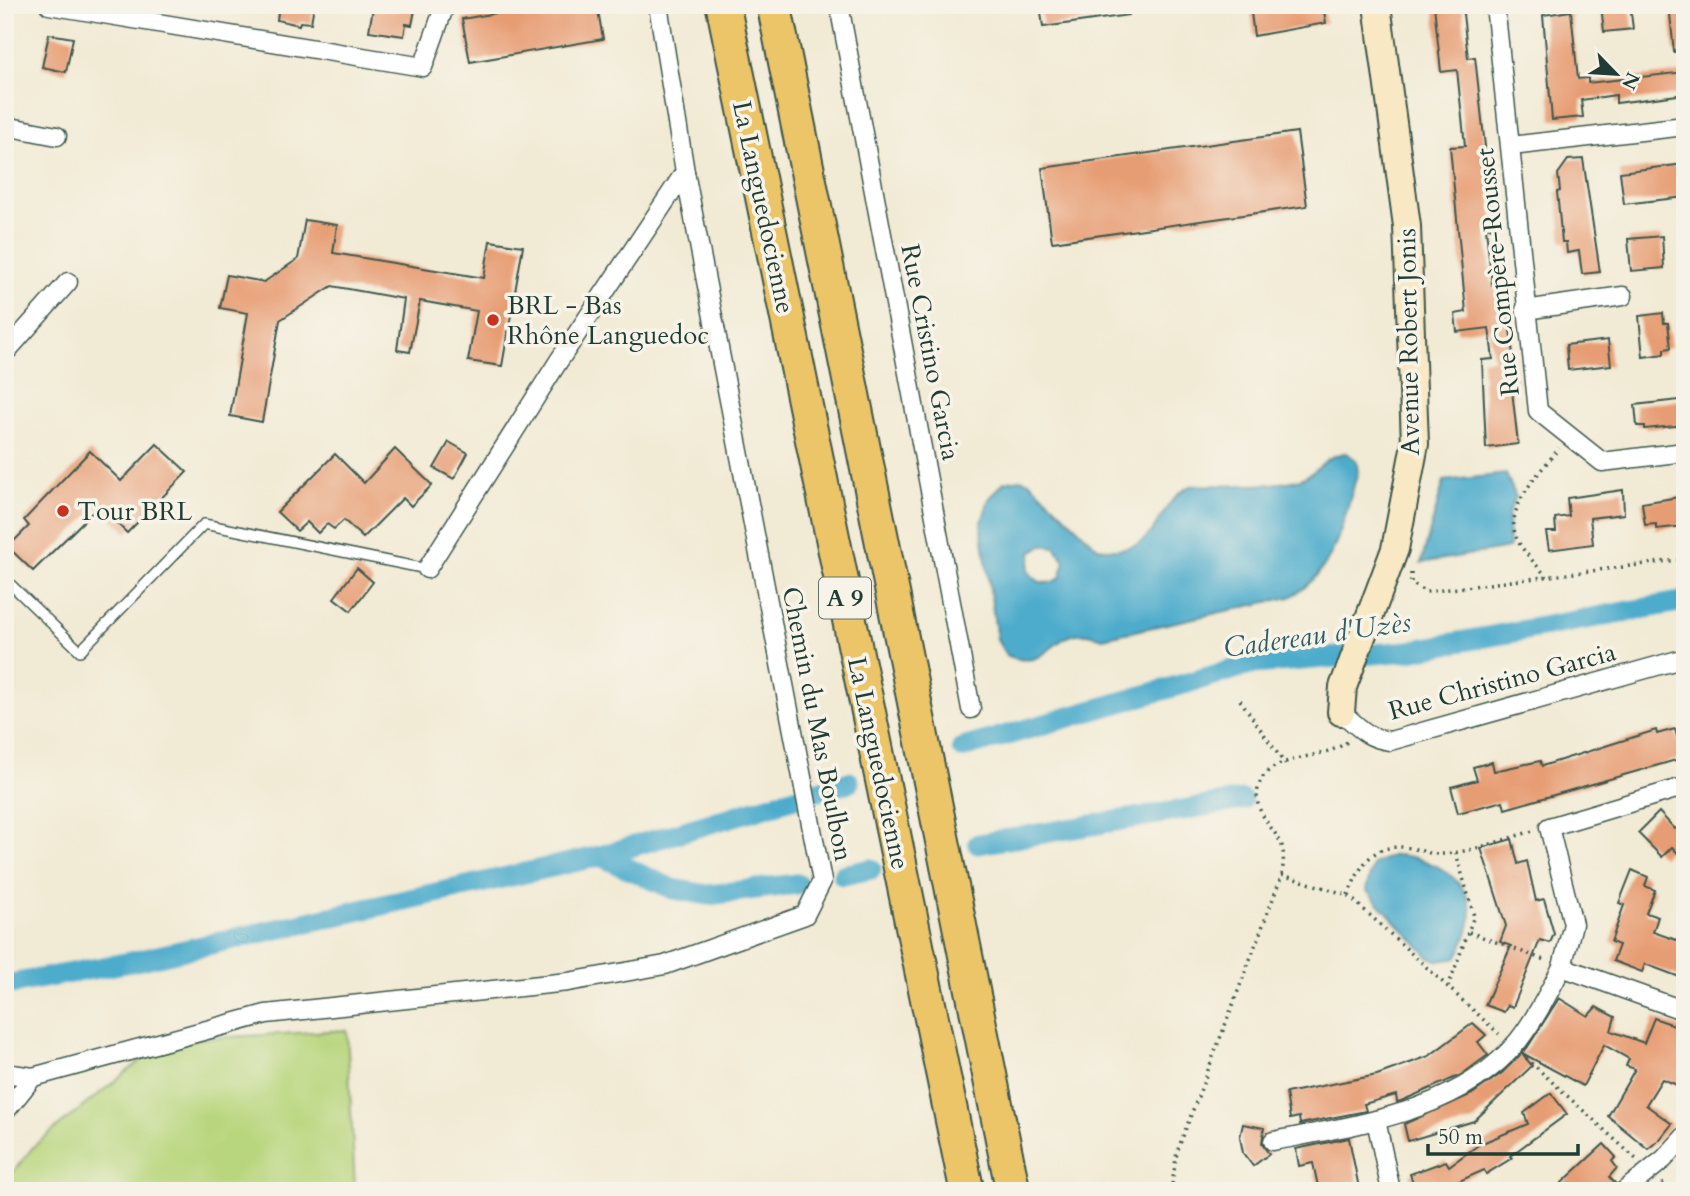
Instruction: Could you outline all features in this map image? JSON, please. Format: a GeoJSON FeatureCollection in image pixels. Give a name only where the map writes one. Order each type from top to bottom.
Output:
{"type":"FeatureCollection","features":[{"type":"Feature","properties":{"kind":"highway","name":"La Languedocienne"},"geometry":{"type":"LineString","coordinates":[[723,5],[967,1191]]}},
{"type":"Feature","properties":{"kind":"highway","name":"La Languedocienne"},"geometry":{"type":"LineString","coordinates":[[774,5],[1013,1191]]}},
{"type":"Feature","properties":{"kind":"street"},"geometry":{"type":"LineString","coordinates":[[49,5],[423,67],[445,5]]}},
{"type":"Feature","properties":{"kind":"street","name":"Chemin du Mas Boulbon"},"geometry":{"type":"LineString","coordinates":[[33,1077],[266,1014],[568,982],[665,965],[805,915],[822,881],[685,172],[658,5]]}},
{"type":"Feature","properties":{"kind":"street","name":"Rue Cristino Garcia"},"geometry":{"type":"LineString","coordinates":[[839,5],[971,709]]}},
{"type":"Feature","properties":{"kind":"street","name":"Avenue Robert Jonis"},"geometry":{"type":"LineString","coordinates":[[1350,721],[1343,687],[1395,549],[1415,444],[1407,226],[1377,5]]}},
{"type":"Feature","properties":{"kind":"street","name":"Rue Compère-Rousset"},"geometry":{"type":"LineString","coordinates":[[1495,5],[1511,146],[1525,310],[1538,411],[1602,462],[1685,452]]}},
{"type":"Feature","properties":{"kind":"street"},"geometry":{"type":"LineString","coordinates":[[5,126],[57,136]]}},
{"type":"Feature","properties":{"kind":"street"},"geometry":{"type":"LineString","coordinates":[[1511,146],[1685,126]]}},
{"type":"Feature","properties":{"kind":"street"},"geometry":{"type":"LineString","coordinates":[[427,569],[558,362],[685,172]]}},
{"type":"Feature","properties":{"kind":"street"},"geometry":{"type":"LineString","coordinates":[[5,353],[68,282]]}},
{"type":"Feature","properties":{"kind":"street"},"geometry":{"type":"LineString","coordinates":[[1525,310],[1623,296]]}},
{"type":"Feature","properties":{"kind":"street","name":"Rue Christino Garcia"},"geometry":{"type":"LineString","coordinates":[[1350,721],[1373,739],[1390,741],[1685,658]]}},
{"type":"Feature","properties":{"kind":"street"},"geometry":{"type":"LineString","coordinates":[[1273,1141],[1376,1120],[1446,1095],[1485,1072],[1513,1046],[1543,1004],[1562,967],[1573,924],[1549,827],[1683,787],[1685,789]]}},
{"type":"Feature","properties":{"kind":"street"},"geometry":{"type":"LineString","coordinates":[[1562,967],[1685,1012]]}},
{"type":"Feature","properties":{"kind":"street"},"geometry":{"type":"LineString","coordinates":[[5,1073],[33,1077]]}},
{"type":"Feature","properties":{"kind":"street"},"geometry":{"type":"LineString","coordinates":[[5,1112],[33,1077]]}},
{"type":"Feature","properties":{"kind":"street"},"geometry":{"type":"LineString","coordinates":[[1376,1120],[1391,1191]]}},
{"type":"Feature","properties":{"kind":"street"},"geometry":{"type":"LineString","coordinates":[[1624,1191],[1685,1136]]}},
{"type":"Feature","properties":{"kind":"lane"},"geometry":{"type":"LineString","coordinates":[[5,579],[80,651],[204,524],[427,569]]}},
{"type":"Feature","properties":{"kind":"path"},"geometry":{"type":"LineString","coordinates":[[1547,577],[1517,541],[1514,516],[1524,495],[1568,435]]}},
{"type":"Feature","properties":{"kind":"path"},"geometry":{"type":"LineString","coordinates":[[1411,567],[1411,583],[1426,592],[1685,559]]}},
{"type":"Feature","properties":{"kind":"path"},"geometry":{"type":"LineString","coordinates":[[1240,701],[1285,764]]}},
{"type":"Feature","properties":{"kind":"path"},"geometry":{"type":"LineString","coordinates":[[1171,1191],[1177,1152],[1282,875],[1282,845],[1262,818],[1256,792],[1261,779],[1272,767],[1330,752],[1345,744],[1350,721]]}},
{"type":"Feature","properties":{"kind":"path"},"geometry":{"type":"LineString","coordinates":[[1348,895],[1361,863],[1371,855],[1388,848],[1408,847],[1439,855],[1549,827]]}},
{"type":"Feature","properties":{"kind":"path"},"geometry":{"type":"LineString","coordinates":[[1448,987],[1474,916],[1455,852]]}},
{"type":"Feature","properties":{"kind":"path"},"geometry":{"type":"LineString","coordinates":[[1282,875],[1348,895],[1671,1191]]}},
{"type":"Feature","properties":{"kind":"path"},"geometry":{"type":"LineString","coordinates":[[1469,932],[1562,967]]}},
{"type":"Feature","properties":{"kind":"green space"},"geometry":{"type":"Polygon","coordinates":[[[347,1030],[355,1191],[5,1191],[5,1182],[34,1146],[165,1041],[347,1030]]]}},
{"type":"Feature","properties":{"kind":"water"},"geometry":{"type":"Polygon","coordinates":[[[1346,453],[1356,460],[1358,472],[1342,526],[1328,559],[1318,574],[1290,597],[1103,638],[1085,634],[1072,635],[1035,658],[1022,659],[1006,655],[997,640],[981,525],[989,499],[1004,482],[1020,479],[1030,482],[1098,548],[1120,549],[1135,545],[1146,538],[1177,495],[1190,486],[1288,482],[1307,476],[1337,455],[1346,453]],[[1043,545],[1032,551],[1028,570],[1038,581],[1046,583],[1060,578],[1065,561],[1055,547],[1043,545]]]}},
{"type":"Feature","properties":{"kind":"water"},"geometry":{"type":"Polygon","coordinates":[[[1506,474],[1516,497],[1508,514],[1509,548],[1421,563],[1444,481],[1506,474]]]}},
{"type":"Feature","properties":{"kind":"water"},"geometry":{"type":"Polygon","coordinates":[[[1394,855],[1407,856],[1435,865],[1448,873],[1466,895],[1470,908],[1470,923],[1456,958],[1439,961],[1429,957],[1366,890],[1373,864],[1394,855]]]}},
{"type":"Feature","properties":{"kind":"building"},"geometry":{"type":"Polygon","coordinates":[[[279,5],[314,5],[311,23],[300,22],[299,25],[277,20],[279,5]]]}},
{"type":"Feature","properties":{"kind":"building"},"geometry":{"type":"Polygon","coordinates":[[[398,5],[416,5],[412,25],[406,24],[404,36],[369,31],[373,8],[396,11],[398,5]]]}},
{"type":"Feature","properties":{"kind":"building"},"geometry":{"type":"Polygon","coordinates":[[[519,5],[597,5],[603,39],[470,62],[462,19],[520,9],[519,5]]]}},
{"type":"Feature","properties":{"kind":"building"},"geometry":{"type":"Polygon","coordinates":[[[1040,5],[1128,5],[1129,15],[1043,27],[1040,5]]]}},
{"type":"Feature","properties":{"kind":"building"},"geometry":{"type":"Polygon","coordinates":[[[1250,5],[1323,5],[1326,23],[1254,36],[1250,5]]]}},
{"type":"Feature","properties":{"kind":"building"},"geometry":{"type":"Polygon","coordinates":[[[1434,5],[1462,5],[1468,58],[1475,57],[1494,227],[1486,228],[1492,285],[1497,285],[1502,313],[1508,312],[1517,389],[1512,390],[1518,444],[1486,448],[1482,360],[1493,359],[1489,328],[1457,332],[1455,314],[1466,312],[1450,147],[1465,146],[1457,70],[1441,72],[1434,5]]]}},
{"type":"Feature","properties":{"kind":"building"},"geometry":{"type":"Polygon","coordinates":[[[1601,5],[1630,5],[1633,29],[1604,32],[1601,5]]]}},
{"type":"Feature","properties":{"kind":"building"},"geometry":{"type":"Polygon","coordinates":[[[1669,5],[1685,5],[1685,52],[1674,52],[1669,5]]]}},
{"type":"Feature","properties":{"kind":"building"},"geometry":{"type":"Polygon","coordinates":[[[1571,11],[1578,79],[1588,78],[1588,83],[1685,72],[1685,94],[1616,103],[1616,95],[1581,100],[1583,117],[1552,120],[1543,15],[1571,11]]]}},
{"type":"Feature","properties":{"kind":"building"},"geometry":{"type":"Polygon","coordinates":[[[49,34],[73,38],[66,72],[42,67],[49,34]]]}},
{"type":"Feature","properties":{"kind":"building"},"geometry":{"type":"Polygon","coordinates":[[[1297,132],[1307,206],[1052,242],[1042,168],[1297,132]]]}},
{"type":"Feature","properties":{"kind":"building"},"geometry":{"type":"Polygon","coordinates":[[[1583,159],[1600,272],[1582,274],[1579,251],[1567,253],[1566,242],[1562,242],[1557,192],[1560,191],[1558,174],[1568,160],[1583,159]]]}},
{"type":"Feature","properties":{"kind":"building"},"geometry":{"type":"Polygon","coordinates":[[[1685,164],[1685,197],[1624,204],[1620,172],[1685,164]]]}},
{"type":"Feature","properties":{"kind":"building","name":"BRL - Bas Rhône Languedoc"},"geometry":{"type":"Polygon","coordinates":[[[305,220],[337,225],[333,253],[484,278],[490,241],[523,246],[502,366],[468,361],[477,311],[420,301],[410,352],[397,350],[404,299],[332,286],[280,320],[262,422],[230,416],[248,313],[220,308],[227,275],[264,282],[298,259],[305,220]]]}},
{"type":"Feature","properties":{"kind":"building"},"geometry":{"type":"Polygon","coordinates":[[[1662,236],[1664,268],[1631,271],[1628,239],[1662,236]]]}},
{"type":"Feature","properties":{"kind":"building"},"geometry":{"type":"Polygon","coordinates":[[[1663,313],[1664,323],[1668,323],[1671,348],[1664,349],[1664,354],[1643,357],[1639,316],[1663,313]]]}},
{"type":"Feature","properties":{"kind":"building"},"geometry":{"type":"Polygon","coordinates":[[[1608,340],[1611,365],[1568,370],[1566,345],[1608,340]]]}},
{"type":"Feature","properties":{"kind":"building"},"geometry":{"type":"Polygon","coordinates":[[[1679,400],[1685,402],[1685,425],[1645,429],[1645,426],[1637,426],[1635,405],[1679,400]]]}},
{"type":"Feature","properties":{"kind":"building"},"geometry":{"type":"Polygon","coordinates":[[[449,442],[468,453],[454,479],[434,468],[449,442]]]}},
{"type":"Feature","properties":{"kind":"building","name":"Tour BRL"},"geometry":{"type":"Polygon","coordinates":[[[157,444],[187,472],[127,533],[99,506],[33,571],[8,547],[29,526],[24,520],[90,451],[121,481],[157,444]]]}},
{"type":"Feature","properties":{"kind":"building"},"geometry":{"type":"Polygon","coordinates":[[[395,449],[432,485],[411,506],[403,498],[363,538],[344,520],[334,529],[327,524],[318,533],[307,522],[297,531],[277,512],[335,454],[364,483],[395,449]]]}},
{"type":"Feature","properties":{"kind":"building"},"geometry":{"type":"Polygon","coordinates":[[[1623,490],[1624,514],[1590,518],[1593,544],[1549,550],[1546,532],[1556,532],[1555,518],[1569,516],[1567,498],[1623,490]]]}},
{"type":"Feature","properties":{"kind":"building"},"geometry":{"type":"Polygon","coordinates":[[[1685,496],[1685,526],[1656,529],[1656,524],[1645,525],[1642,503],[1685,496]]]}},
{"type":"Feature","properties":{"kind":"building"},"geometry":{"type":"Polygon","coordinates":[[[357,568],[373,582],[351,611],[334,598],[357,568]]]}},
{"type":"Feature","properties":{"kind":"building"},"geometry":{"type":"Polygon","coordinates":[[[1675,729],[1683,758],[1505,809],[1503,801],[1458,813],[1451,787],[1477,780],[1473,767],[1492,762],[1494,771],[1540,761],[1542,766],[1656,730],[1657,734],[1675,729]]]}},
{"type":"Feature","properties":{"kind":"building"},"geometry":{"type":"Polygon","coordinates":[[[1659,812],[1675,829],[1685,822],[1685,861],[1672,847],[1662,857],[1638,833],[1659,812]]]}},
{"type":"Feature","properties":{"kind":"building"},"geometry":{"type":"Polygon","coordinates":[[[1512,839],[1518,864],[1527,861],[1536,901],[1544,899],[1554,934],[1550,943],[1540,940],[1513,1007],[1508,1005],[1504,1012],[1485,1005],[1511,946],[1500,942],[1506,926],[1481,848],[1512,839]]]}},
{"type":"Feature","properties":{"kind":"building"},"geometry":{"type":"Polygon","coordinates":[[[1632,870],[1648,877],[1645,886],[1655,890],[1646,913],[1658,917],[1653,932],[1685,943],[1685,979],[1645,964],[1642,972],[1613,961],[1619,945],[1611,942],[1624,905],[1619,903],[1632,870]]]}},
{"type":"Feature","properties":{"kind":"building"},"geometry":{"type":"Polygon","coordinates":[[[1559,998],[1588,1016],[1596,1007],[1615,1017],[1611,1031],[1644,1043],[1654,1018],[1685,1029],[1685,1088],[1662,1079],[1646,1105],[1672,1124],[1648,1149],[1608,1116],[1635,1069],[1626,1066],[1629,1059],[1604,1045],[1583,1086],[1522,1053],[1559,998]]]}},
{"type":"Feature","properties":{"kind":"building"},"geometry":{"type":"Polygon","coordinates":[[[1473,1023],[1486,1035],[1478,1042],[1488,1055],[1461,1075],[1401,1101],[1397,1102],[1396,1095],[1364,1104],[1366,1111],[1300,1124],[1299,1117],[1290,1119],[1286,1093],[1377,1075],[1429,1056],[1473,1023]]]}},
{"type":"Feature","properties":{"kind":"building"},"geometry":{"type":"Polygon","coordinates":[[[1522,1053],[1532,1066],[1474,1121],[1408,1141],[1404,1124],[1472,1094],[1502,1073],[1522,1053]]]}},
{"type":"Feature","properties":{"kind":"building"},"geometry":{"type":"Polygon","coordinates":[[[1551,1093],[1567,1114],[1510,1156],[1512,1158],[1486,1174],[1484,1170],[1437,1191],[1416,1191],[1410,1174],[1446,1161],[1449,1166],[1480,1144],[1528,1124],[1524,1113],[1551,1093]]]}},
{"type":"Feature","properties":{"kind":"building"},"geometry":{"type":"Polygon","coordinates":[[[1243,1124],[1264,1128],[1262,1144],[1269,1154],[1253,1166],[1243,1153],[1240,1137],[1243,1124]]]}},
{"type":"Feature","properties":{"kind":"building"},"geometry":{"type":"Polygon","coordinates":[[[1349,1138],[1359,1188],[1319,1191],[1313,1163],[1299,1166],[1296,1149],[1349,1138]]]}},
{"type":"Feature","properties":{"kind":"building"},"geometry":{"type":"Polygon","coordinates":[[[1604,1144],[1616,1157],[1612,1161],[1617,1168],[1609,1177],[1616,1184],[1613,1191],[1553,1191],[1604,1144]]]}},
{"type":"Feature","properties":{"kind":"waterway","name":"Cadereau d'Uzès"},"geometry":{"type":"LineString","coordinates":[[962,748],[1253,664],[1409,651],[1685,601]]}},
{"type":"Feature","properties":{"kind":"waterway"},"geometry":{"type":"LineString","coordinates":[[5,985],[136,961],[600,856],[849,782]]}},
{"type":"Feature","properties":{"kind":"waterway"},"geometry":{"type":"LineString","coordinates":[[978,844],[1242,800]]}},
{"type":"Feature","properties":{"kind":"waterway"},"geometry":{"type":"LineString","coordinates":[[600,856],[673,889],[708,895],[797,884]]}},
{"type":"Feature","properties":{"kind":"waterway"},"geometry":{"type":"LineString","coordinates":[[843,875],[871,869]]}},
{"type":"Feature","properties":{"kind":"place","name":"BRL - Bas Rhône Languedoc"},"geometry":{"type":"Point","coordinates":[493,320]}},
{"type":"Feature","properties":{"kind":"place","name":"Tour BRL"},"geometry":{"type":"Point","coordinates":[63,511]}}]}
